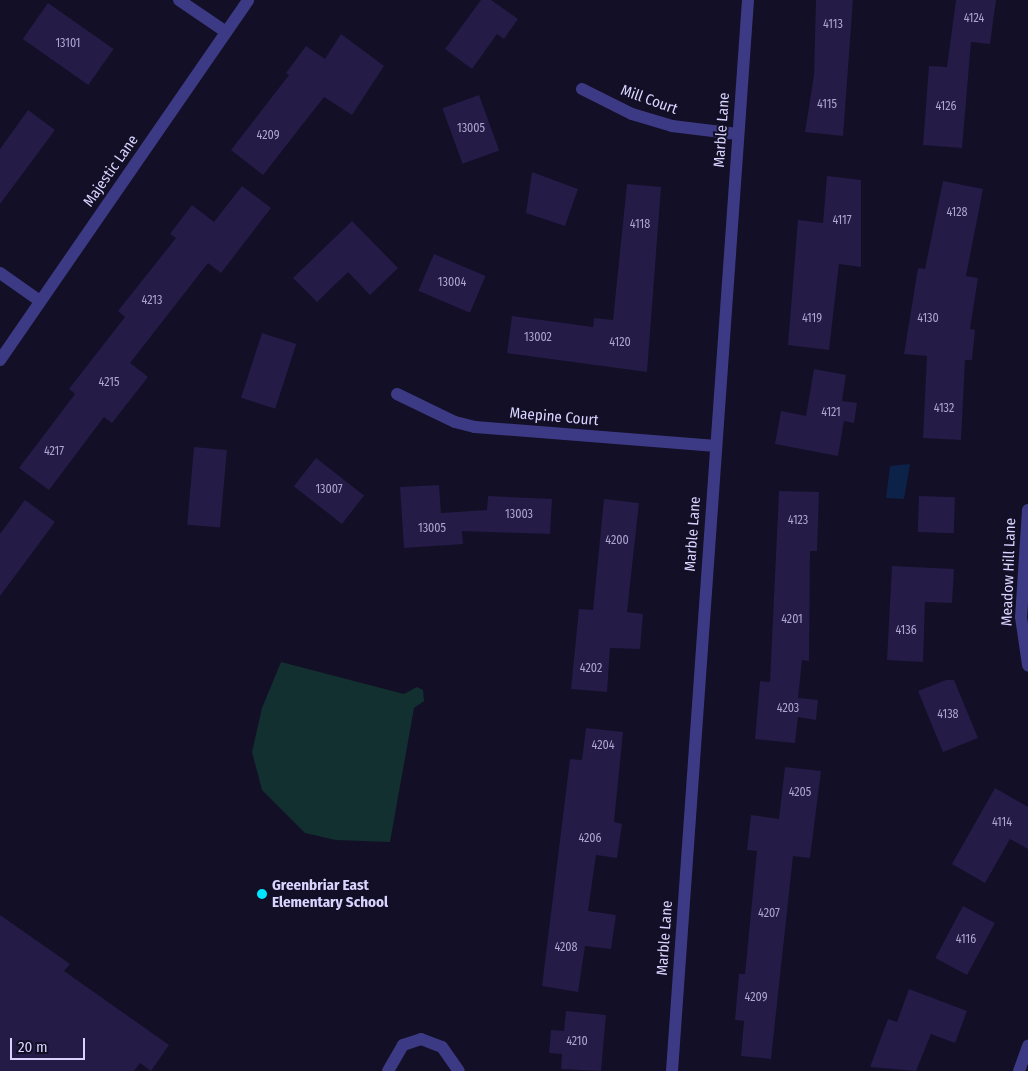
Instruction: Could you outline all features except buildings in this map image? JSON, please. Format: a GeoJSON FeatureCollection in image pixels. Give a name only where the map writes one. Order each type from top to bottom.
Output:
{"type":"FeatureCollection","features":[{"type":"Feature","properties":{"kind":"street"},"geometry":{"type":"LineString","coordinates":[[179,0],[226,32]]}},
{"type":"Feature","properties":{"kind":"street","name":"Majestic Lane"},"geometry":{"type":"LineString","coordinates":[[0,360],[248,0]]}},
{"type":"Feature","properties":{"kind":"street","name":"Marble Lane"},"geometry":{"type":"LineString","coordinates":[[672,1071],[748,0]]}},
{"type":"Feature","properties":{"kind":"street","name":"Mill Court"},"geometry":{"type":"LineString","coordinates":[[582,89],[632,114],[672,126],[738,134]]}},
{"type":"Feature","properties":{"kind":"street"},"geometry":{"type":"LineString","coordinates":[[0,273],[40,301]]}},
{"type":"Feature","properties":{"kind":"street","name":"Maepine Court"},"geometry":{"type":"LineString","coordinates":[[397,394],[455,422],[476,427],[716,446]]}},
{"type":"Feature","properties":{"kind":"street","name":"Meadow Hill Lane"},"geometry":{"type":"LineString","coordinates":[[1028,510],[1021,617],[1028,665]]}},
{"type":"Feature","properties":{"kind":"street"},"geometry":{"type":"LineString","coordinates":[[388,1071],[403,1045],[421,1039],[442,1047],[459,1071]]}},
{"type":"Feature","properties":{"kind":"street"},"geometry":{"type":"LineString","coordinates":[[1019,1071],[1028,1046]]}},
{"type":"Feature","properties":{"kind":"green space"},"geometry":{"type":"Polygon","coordinates":[[[281,662],[404,694],[417,687],[423,690],[424,701],[414,708],[390,842],[336,840],[305,833],[262,790],[252,752],[262,708],[281,662]]]}},
{"type":"Feature","properties":{"kind":"water"},"geometry":{"type":"Polygon","coordinates":[[[910,464],[904,499],[886,498],[890,466],[910,464]]]}},
{"type":"Feature","properties":{"kind":"place","name":"Greenbriar East Elementary School"},"geometry":{"type":"Point","coordinates":[262,894]}}]}
